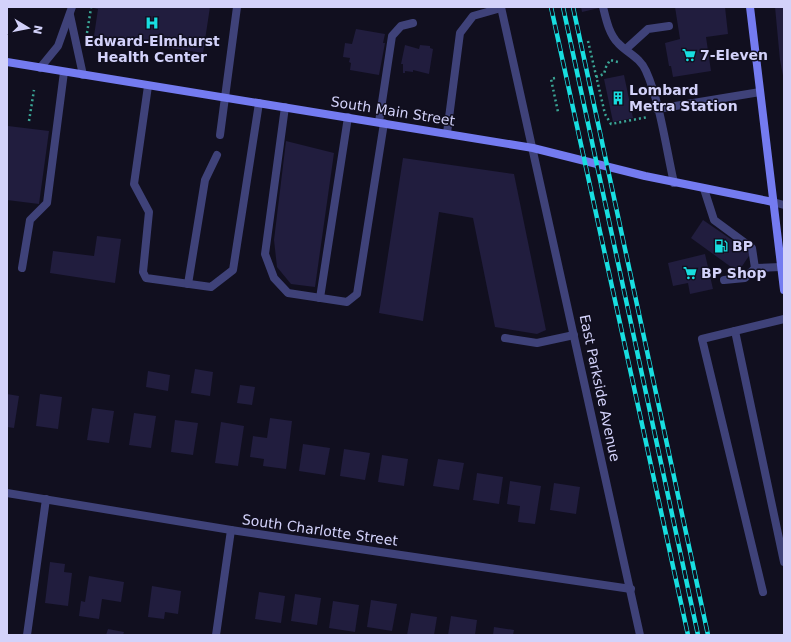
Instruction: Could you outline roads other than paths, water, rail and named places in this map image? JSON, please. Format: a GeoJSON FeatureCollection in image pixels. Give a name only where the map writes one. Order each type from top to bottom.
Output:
{"type":"FeatureCollection","features":[{"type":"Feature","properties":{"kind":"main road"},"geometry":{"type":"LineString","coordinates":[[750,7],[784,290]]}},
{"type":"Feature","properties":{"kind":"main road","name":"South Main Street"},"geometry":{"type":"LineString","coordinates":[[7,62],[148,86],[382,122],[533,148],[674,183],[773,202]]}},
{"type":"Feature","properties":{"kind":"street"},"geometry":{"type":"LineString","coordinates":[[220,135],[237,7]]}},
{"type":"Feature","properties":{"kind":"street"},"geometry":{"type":"LineString","coordinates":[[603,7],[607,24],[618,44],[636,57],[645,69],[651,85],[674,183]]}},
{"type":"Feature","properties":{"kind":"street"},"geometry":{"type":"LineString","coordinates":[[447,133],[460,33],[473,16],[501,8]]}},
{"type":"Feature","properties":{"kind":"street","name":"East Parkside Avenue"},"geometry":{"type":"LineString","coordinates":[[501,8],[640,635]]}},
{"type":"Feature","properties":{"kind":"street"},"geometry":{"type":"LineString","coordinates":[[40,68],[58,46],[71,11]]}},
{"type":"Feature","properties":{"kind":"street"},"geometry":{"type":"LineString","coordinates":[[71,11],[83,75]]}},
{"type":"Feature","properties":{"kind":"street"},"geometry":{"type":"LineString","coordinates":[[285,107],[264,254],[274,278],[288,293],[347,302],[357,294],[382,122],[392,36],[401,26],[413,23]]}},
{"type":"Feature","properties":{"kind":"street"},"geometry":{"type":"LineString","coordinates":[[626,49],[648,29],[669,26]]}},
{"type":"Feature","properties":{"kind":"street"},"geometry":{"type":"LineString","coordinates":[[22,268],[30,220],[47,203],[64,72]]}},
{"type":"Feature","properties":{"kind":"street"},"geometry":{"type":"LineString","coordinates":[[148,86],[134,184],[148,212],[143,272],[146,278],[211,286],[233,270],[259,103]]}},
{"type":"Feature","properties":{"kind":"street"},"geometry":{"type":"LineString","coordinates":[[657,109],[760,92]]}},
{"type":"Feature","properties":{"kind":"street"},"geometry":{"type":"LineString","coordinates":[[320,298],[348,117]]}},
{"type":"Feature","properties":{"kind":"street"},"geometry":{"type":"LineString","coordinates":[[188,284],[205,180],[217,155]]}},
{"type":"Feature","properties":{"kind":"street"},"geometry":{"type":"LineString","coordinates":[[704,189],[714,220],[752,248],[755,268]]}},
{"type":"Feature","properties":{"kind":"street"},"geometry":{"type":"LineString","coordinates":[[773,202],[784,205]]}},
{"type":"Feature","properties":{"kind":"street"},"geometry":{"type":"LineString","coordinates":[[724,280],[745,278],[755,268],[781,267]]}},
{"type":"Feature","properties":{"kind":"street"},"geometry":{"type":"LineString","coordinates":[[763,592],[702,339],[784,319]]}},
{"type":"Feature","properties":{"kind":"street"},"geometry":{"type":"LineString","coordinates":[[735,331],[784,562]]}},
{"type":"Feature","properties":{"kind":"street"},"geometry":{"type":"LineString","coordinates":[[505,338],[537,343],[574,335]]}},
{"type":"Feature","properties":{"kind":"street","name":"South Charlotte Street"},"geometry":{"type":"LineString","coordinates":[[7,493],[231,530],[631,589]]}},
{"type":"Feature","properties":{"kind":"street"},"geometry":{"type":"LineString","coordinates":[[27,635],[46,500]]}},
{"type":"Feature","properties":{"kind":"street"},"geometry":{"type":"LineString","coordinates":[[216,635],[231,530]]}},
{"type":"Feature","properties":{"kind":"railway"},"geometry":{"type":"LineString","coordinates":[[551,7],[688,635]]}},
{"type":"Feature","properties":{"kind":"railway"},"geometry":{"type":"LineString","coordinates":[[563,7],[698,635]]}},
{"type":"Feature","properties":{"kind":"railway"},"geometry":{"type":"LineString","coordinates":[[573,7],[708,635]]}},
{"type":"Feature","properties":{"kind":"place","name":"Edward-Elmhurst Health Center"},"geometry":{"type":"Point","coordinates":[152,23]}},
{"type":"Feature","properties":{"kind":"place","name":"7-Eleven"},"geometry":{"type":"Point","coordinates":[689,55]}},
{"type":"Feature","properties":{"kind":"place","name":"Lombard Metra Station"},"geometry":{"type":"Point","coordinates":[618,98]}},
{"type":"Feature","properties":{"kind":"place","name":"BP"},"geometry":{"type":"Point","coordinates":[721,246]}},
{"type":"Feature","properties":{"kind":"place","name":"BP Shop"},"geometry":{"type":"Point","coordinates":[690,273]}}]}
